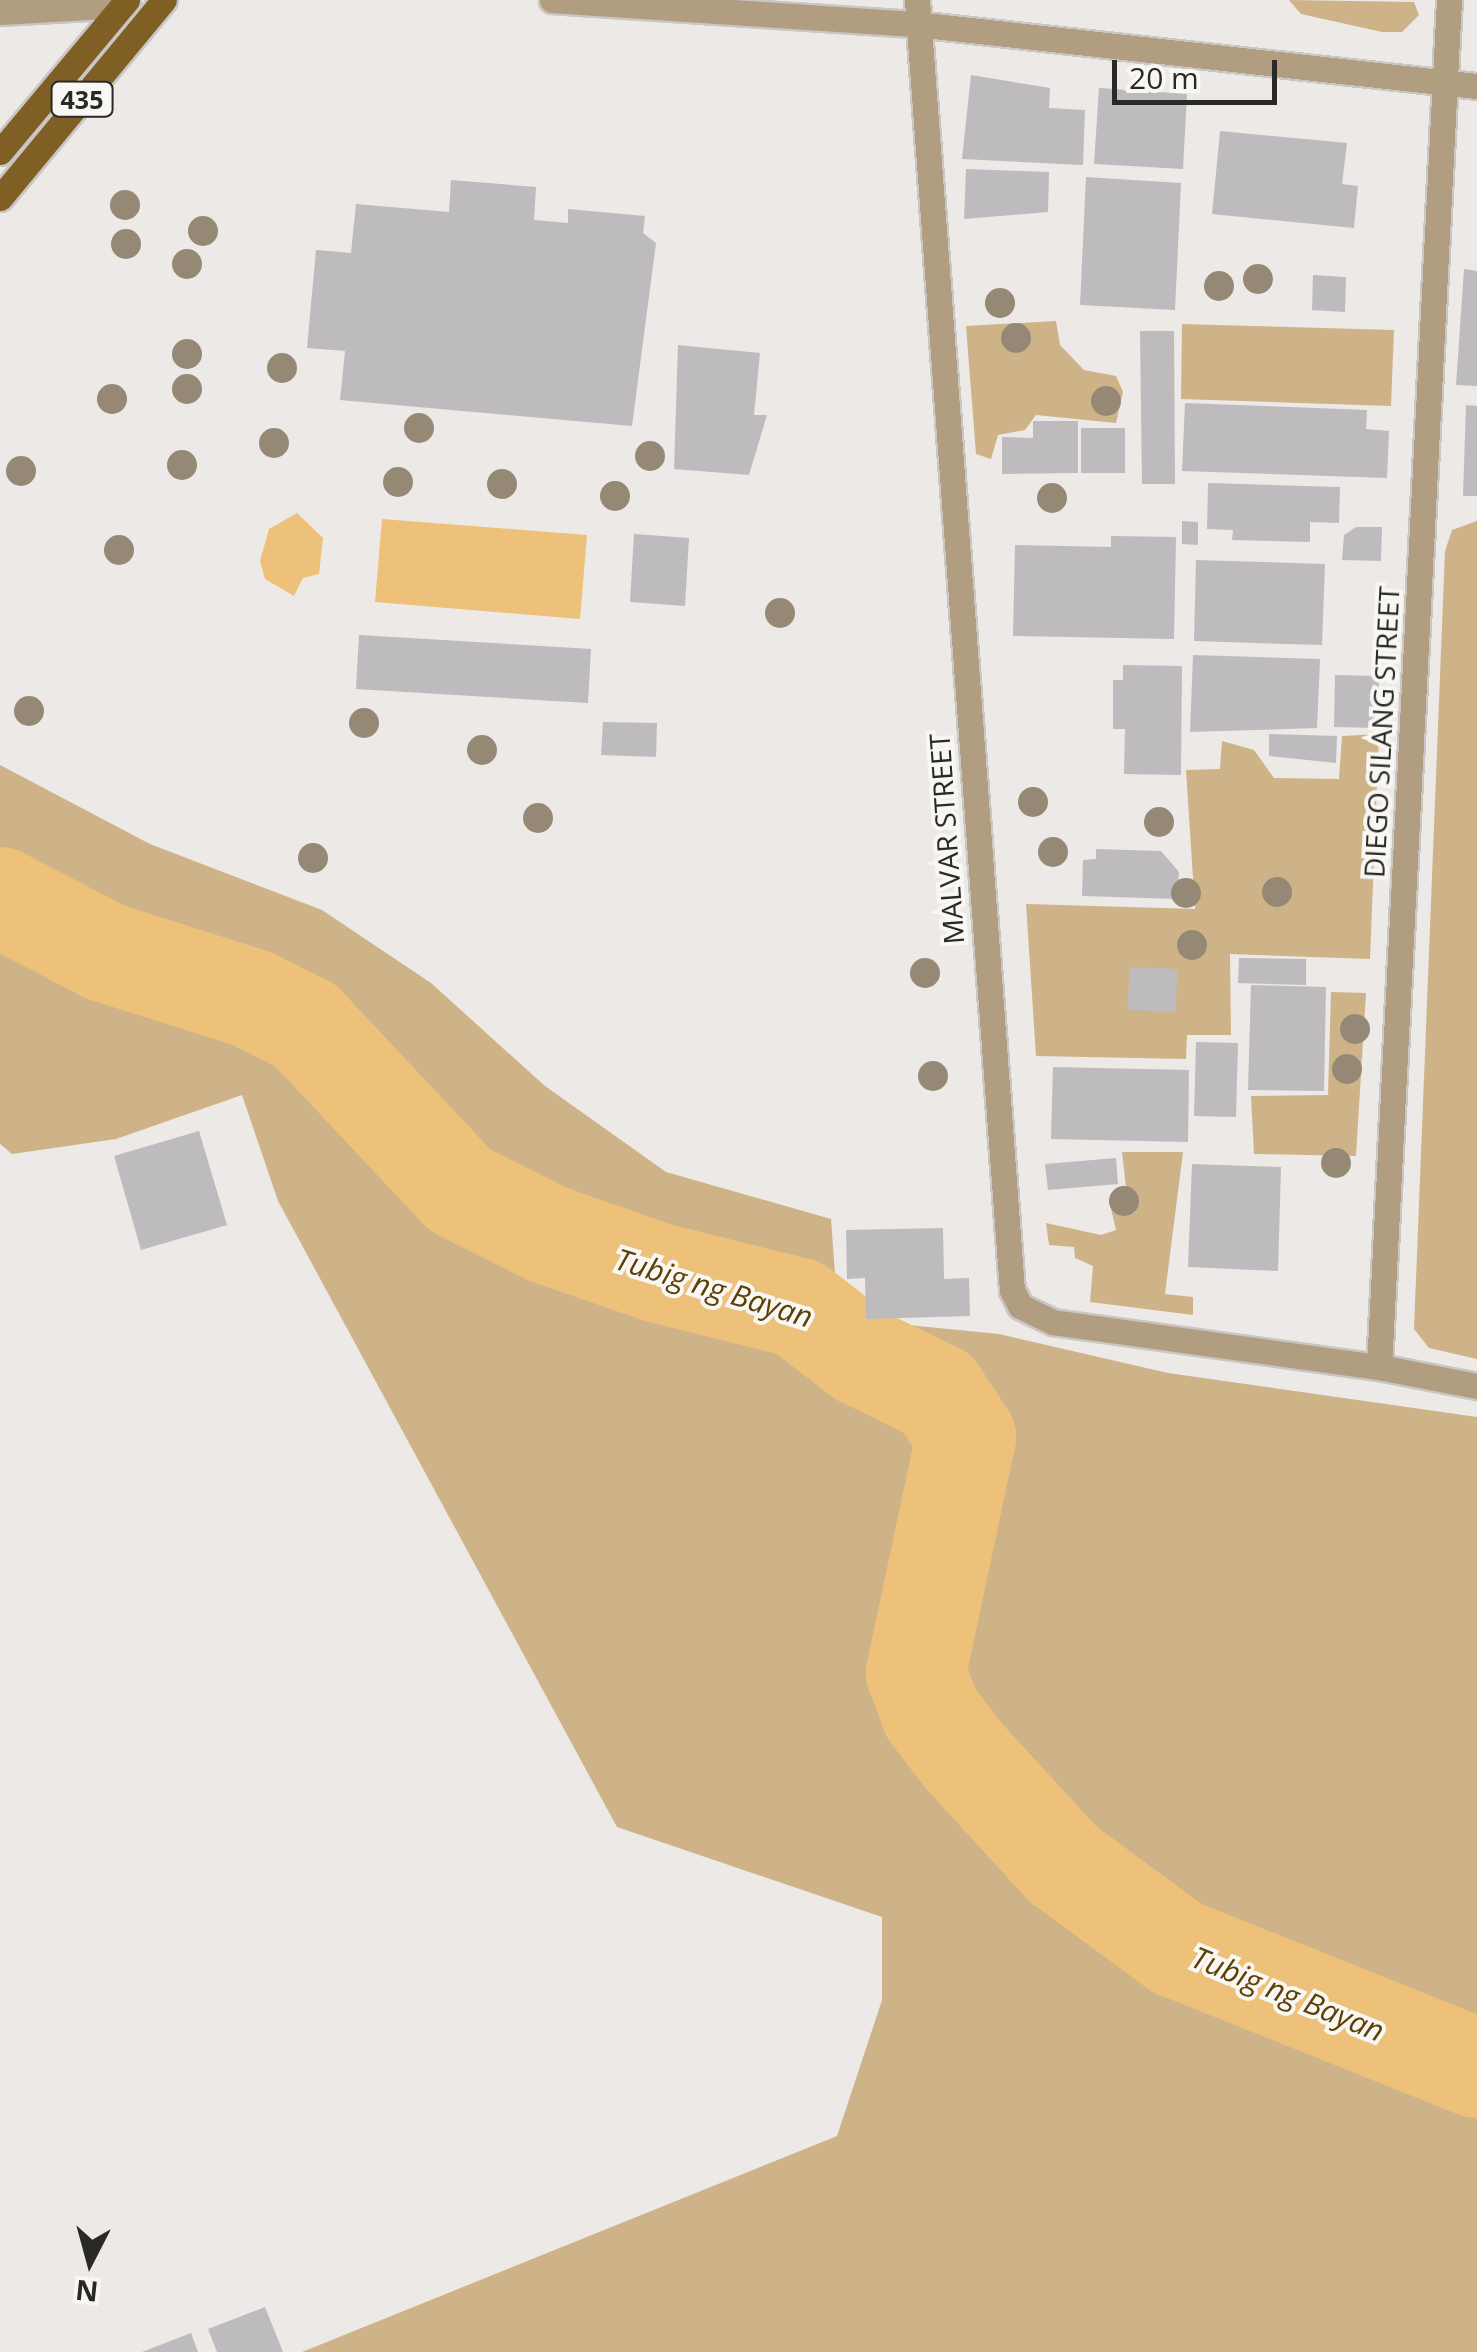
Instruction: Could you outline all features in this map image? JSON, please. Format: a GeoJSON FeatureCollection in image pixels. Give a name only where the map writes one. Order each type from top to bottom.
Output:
{"type":"FeatureCollection","features":[{"type":"Feature","properties":{"kind":"main road","name":"435"},"geometry":{"type":"LineString","coordinates":[[0,198],[164,0]]}},
{"type":"Feature","properties":{"kind":"main road","name":"435"},"geometry":{"type":"LineString","coordinates":[[0,152],[132,2]]}},
{"type":"Feature","properties":{"kind":"street"},"geometry":{"type":"LineString","coordinates":[[552,0],[916,12],[1477,86]]}},
{"type":"Feature","properties":{"kind":"street","name":"DIEGO SILANG STREET"},"geometry":{"type":"LineString","coordinates":[[1379,1367],[1449,0]]}},
{"type":"Feature","properties":{"kind":"street"},"geometry":{"type":"LineString","coordinates":[[0,12],[132,2]]}},
{"type":"Feature","properties":{"kind":"street","name":"MALVAR STREET"},"geometry":{"type":"LineString","coordinates":[[916,12],[1012,1290],[1020,1306],[1054,1322],[1379,1367]]}},
{"type":"Feature","properties":{"kind":"street"},"geometry":{"type":"LineString","coordinates":[[1379,1367],[1477,1386]]}},
{"type":"Feature","properties":{"kind":"shaded area"},"geometry":{"type":"Polygon","coordinates":[[[1289,0],[1414,2],[1419,15],[1402,32],[1382,32],[1301,14],[1289,0]]]}},
{"type":"Feature","properties":{"kind":"shaded area"},"geometry":{"type":"Polygon","coordinates":[[[1056,321],[1060,345],[1084,370],[1116,376],[1123,392],[1116,423],[1036,415],[1025,430],[998,435],[991,459],[976,454],[966,326],[1056,321]]]}},
{"type":"Feature","properties":{"kind":"shaded area"},"geometry":{"type":"Polygon","coordinates":[[[1182,324],[1394,330],[1391,406],[1181,399],[1182,324]]]}},
{"type":"Feature","properties":{"kind":"shaded area"},"geometry":{"type":"Polygon","coordinates":[[[297,513],[323,538],[319,574],[303,578],[294,596],[265,579],[260,561],[269,529],[297,513]]]}},
{"type":"Feature","properties":{"kind":"shaded area"},"geometry":{"type":"Polygon","coordinates":[[[382,519],[587,535],[580,619],[375,602],[382,519]]]}},
{"type":"Feature","properties":{"kind":"shaded area"},"geometry":{"type":"Polygon","coordinates":[[[1477,521],[1477,1359],[1429,1348],[1414,1329],[1445,551],[1452,530],[1477,521]]]}},
{"type":"Feature","properties":{"kind":"shaded area"},"geometry":{"type":"Polygon","coordinates":[[[1379,734],[1370,959],[1230,954],[1231,1035],[1187,1035],[1186,1059],[1036,1056],[1026,904],[1195,909],[1186,770],[1220,769],[1222,741],[1254,750],[1274,778],[1339,779],[1342,736],[1379,734]]]}},
{"type":"Feature","properties":{"kind":"shaded area"},"geometry":{"type":"Polygon","coordinates":[[[0,765],[150,844],[322,910],[431,983],[545,1086],[666,1172],[831,1219],[836,1288],[854,1288],[857,1320],[999,1334],[1168,1373],[1477,1417],[1477,2352],[302,2352],[837,2136],[882,2000],[882,1917],[617,1827],[278,1201],[242,1095],[116,1139],[12,1154],[0,1144],[0,765]]]}},
{"type":"Feature","properties":{"kind":"shaded area"},"geometry":{"type":"Polygon","coordinates":[[[1331,992],[1366,993],[1356,1156],[1254,1154],[1251,1096],[1328,1095],[1331,992]]]}},
{"type":"Feature","properties":{"kind":"shaded area"},"geometry":{"type":"Polygon","coordinates":[[[1122,1152],[1183,1152],[1165,1294],[1193,1297],[1193,1315],[1090,1302],[1093,1266],[1075,1258],[1074,1247],[1049,1245],[1046,1223],[1101,1235],[1116,1230],[1109,1200],[1126,1187],[1122,1152]]]}},
{"type":"Feature","properties":{"kind":"building"},"geometry":{"type":"Polygon","coordinates":[[[971,75],[1050,88],[1049,108],[1085,110],[1083,165],[962,159],[971,75]]]}},
{"type":"Feature","properties":{"kind":"building"},"geometry":{"type":"Polygon","coordinates":[[[1099,88],[1187,94],[1183,169],[1094,164],[1099,88]]]}},
{"type":"Feature","properties":{"kind":"building"},"geometry":{"type":"Polygon","coordinates":[[[1220,131],[1347,143],[1342,184],[1358,186],[1354,228],[1212,214],[1220,131]]]}},
{"type":"Feature","properties":{"kind":"building"},"geometry":{"type":"Polygon","coordinates":[[[966,169],[1049,172],[1048,212],[964,219],[966,169]]]}},
{"type":"Feature","properties":{"kind":"building"},"geometry":{"type":"Polygon","coordinates":[[[1086,177],[1181,183],[1175,310],[1080,305],[1086,177]]]}},
{"type":"Feature","properties":{"kind":"building"},"geometry":{"type":"Polygon","coordinates":[[[451,180],[536,187],[534,220],[568,223],[568,209],[645,216],[643,233],[656,243],[632,426],[340,400],[345,351],[307,348],[316,250],[351,253],[356,204],[449,212],[451,180]]]}},
{"type":"Feature","properties":{"kind":"building"},"geometry":{"type":"Polygon","coordinates":[[[1464,269],[1477,271],[1477,386],[1456,385],[1464,269]]]}},
{"type":"Feature","properties":{"kind":"building"},"geometry":{"type":"Polygon","coordinates":[[[1313,275],[1346,277],[1345,312],[1312,310],[1313,275]]]}},
{"type":"Feature","properties":{"kind":"building"},"geometry":{"type":"Polygon","coordinates":[[[1140,331],[1174,331],[1175,484],[1142,484],[1140,331]]]}},
{"type":"Feature","properties":{"kind":"building"},"geometry":{"type":"Polygon","coordinates":[[[678,345],[760,353],[754,415],[767,415],[749,475],[674,469],[678,345]]]}},
{"type":"Feature","properties":{"kind":"building"},"geometry":{"type":"Polygon","coordinates":[[[1185,403],[1367,410],[1366,429],[1389,431],[1387,478],[1182,471],[1185,403]]]}},
{"type":"Feature","properties":{"kind":"building"},"geometry":{"type":"Polygon","coordinates":[[[1466,405],[1477,406],[1477,496],[1463,496],[1466,405]]]}},
{"type":"Feature","properties":{"kind":"building"},"geometry":{"type":"Polygon","coordinates":[[[1033,421],[1078,421],[1078,473],[1002,474],[1002,437],[1033,438],[1033,421]]]}},
{"type":"Feature","properties":{"kind":"building"},"geometry":{"type":"Polygon","coordinates":[[[1081,428],[1125,428],[1125,473],[1081,473],[1081,428]]]}},
{"type":"Feature","properties":{"kind":"building"},"geometry":{"type":"Polygon","coordinates":[[[1208,483],[1340,487],[1339,523],[1310,522],[1310,542],[1232,540],[1233,530],[1207,529],[1208,483]]]}},
{"type":"Feature","properties":{"kind":"building"},"geometry":{"type":"Polygon","coordinates":[[[1182,521],[1198,522],[1198,545],[1182,544],[1182,521]]]}},
{"type":"Feature","properties":{"kind":"building"},"geometry":{"type":"Polygon","coordinates":[[[1356,527],[1382,527],[1381,561],[1342,560],[1344,535],[1356,527]]]}},
{"type":"Feature","properties":{"kind":"building"},"geometry":{"type":"Polygon","coordinates":[[[634,534],[689,538],[685,606],[630,602],[634,534]]]}},
{"type":"Feature","properties":{"kind":"building"},"geometry":{"type":"Polygon","coordinates":[[[1111,536],[1176,537],[1174,639],[1013,636],[1015,545],[1111,547],[1111,536]]]}},
{"type":"Feature","properties":{"kind":"building"},"geometry":{"type":"Polygon","coordinates":[[[1196,560],[1325,564],[1322,645],[1194,641],[1196,560]]]}},
{"type":"Feature","properties":{"kind":"building"},"geometry":{"type":"Polygon","coordinates":[[[359,635],[591,649],[588,703],[356,689],[359,635]]]}},
{"type":"Feature","properties":{"kind":"building"},"geometry":{"type":"Polygon","coordinates":[[[1193,655],[1320,659],[1317,728],[1190,732],[1193,655]]]}},
{"type":"Feature","properties":{"kind":"building"},"geometry":{"type":"Polygon","coordinates":[[[1123,665],[1182,666],[1181,775],[1124,774],[1125,729],[1113,729],[1113,680],[1123,680],[1123,665]]]}},
{"type":"Feature","properties":{"kind":"building"},"geometry":{"type":"Polygon","coordinates":[[[1335,675],[1379,676],[1378,728],[1334,727],[1335,675]]]}},
{"type":"Feature","properties":{"kind":"building"},"geometry":{"type":"Polygon","coordinates":[[[603,722],[657,723],[656,757],[601,755],[603,722]]]}},
{"type":"Feature","properties":{"kind":"building"},"geometry":{"type":"Polygon","coordinates":[[[1269,734],[1337,736],[1336,763],[1269,756],[1269,734]]]}},
{"type":"Feature","properties":{"kind":"building"},"geometry":{"type":"Polygon","coordinates":[[[1096,849],[1161,851],[1179,872],[1178,899],[1082,896],[1083,860],[1096,859],[1096,849]]]}},
{"type":"Feature","properties":{"kind":"building"},"geometry":{"type":"Polygon","coordinates":[[[1239,958],[1306,959],[1306,985],[1238,983],[1239,958]]]}},
{"type":"Feature","properties":{"kind":"building"},"geometry":{"type":"Polygon","coordinates":[[[1130,967],[1177,969],[1176,1012],[1127,1010],[1130,967]]]}},
{"type":"Feature","properties":{"kind":"building"},"geometry":{"type":"Polygon","coordinates":[[[1251,985],[1326,987],[1324,1091],[1248,1090],[1251,985]]]}},
{"type":"Feature","properties":{"kind":"building"},"geometry":{"type":"Polygon","coordinates":[[[1196,1042],[1238,1043],[1236,1117],[1194,1116],[1196,1042]]]}},
{"type":"Feature","properties":{"kind":"building"},"geometry":{"type":"Polygon","coordinates":[[[1053,1067],[1189,1070],[1188,1142],[1051,1139],[1053,1067]]]}},
{"type":"Feature","properties":{"kind":"building"},"geometry":{"type":"Polygon","coordinates":[[[199,1131],[227,1225],[141,1250],[114,1156],[199,1131]]]}},
{"type":"Feature","properties":{"kind":"building"},"geometry":{"type":"Polygon","coordinates":[[[1116,1158],[1118,1184],[1048,1190],[1045,1164],[1116,1158]]]}},
{"type":"Feature","properties":{"kind":"building"},"geometry":{"type":"Polygon","coordinates":[[[1192,1164],[1281,1167],[1278,1271],[1188,1267],[1192,1164]]]}},
{"type":"Feature","properties":{"kind":"building"},"geometry":{"type":"Polygon","coordinates":[[[943,1228],[944,1279],[969,1278],[970,1316],[866,1319],[865,1278],[847,1279],[846,1230],[943,1228]]]}},
{"type":"Feature","properties":{"kind":"building"},"geometry":{"type":"Polygon","coordinates":[[[265,2307],[283,2352],[217,2352],[208,2329],[265,2307]]]}},
{"type":"Feature","properties":{"kind":"building"},"geometry":{"type":"Polygon","coordinates":[[[191,2333],[198,2352],[142,2352],[191,2333]]]}},
{"type":"Feature","properties":{"kind":"waterway","name":"Tubig ng Bayan"},"geometry":{"type":"LineString","coordinates":[[0,897],[105,952],[253,999],[305,1025],[460,1190],[547,1234],[659,1273],[799,1308],[861,1356],[937,1393],[966,1437],[916,1673],[931,1713],[964,1756],[1063,1864],[1177,1948],[1477,2068]]}}]}
